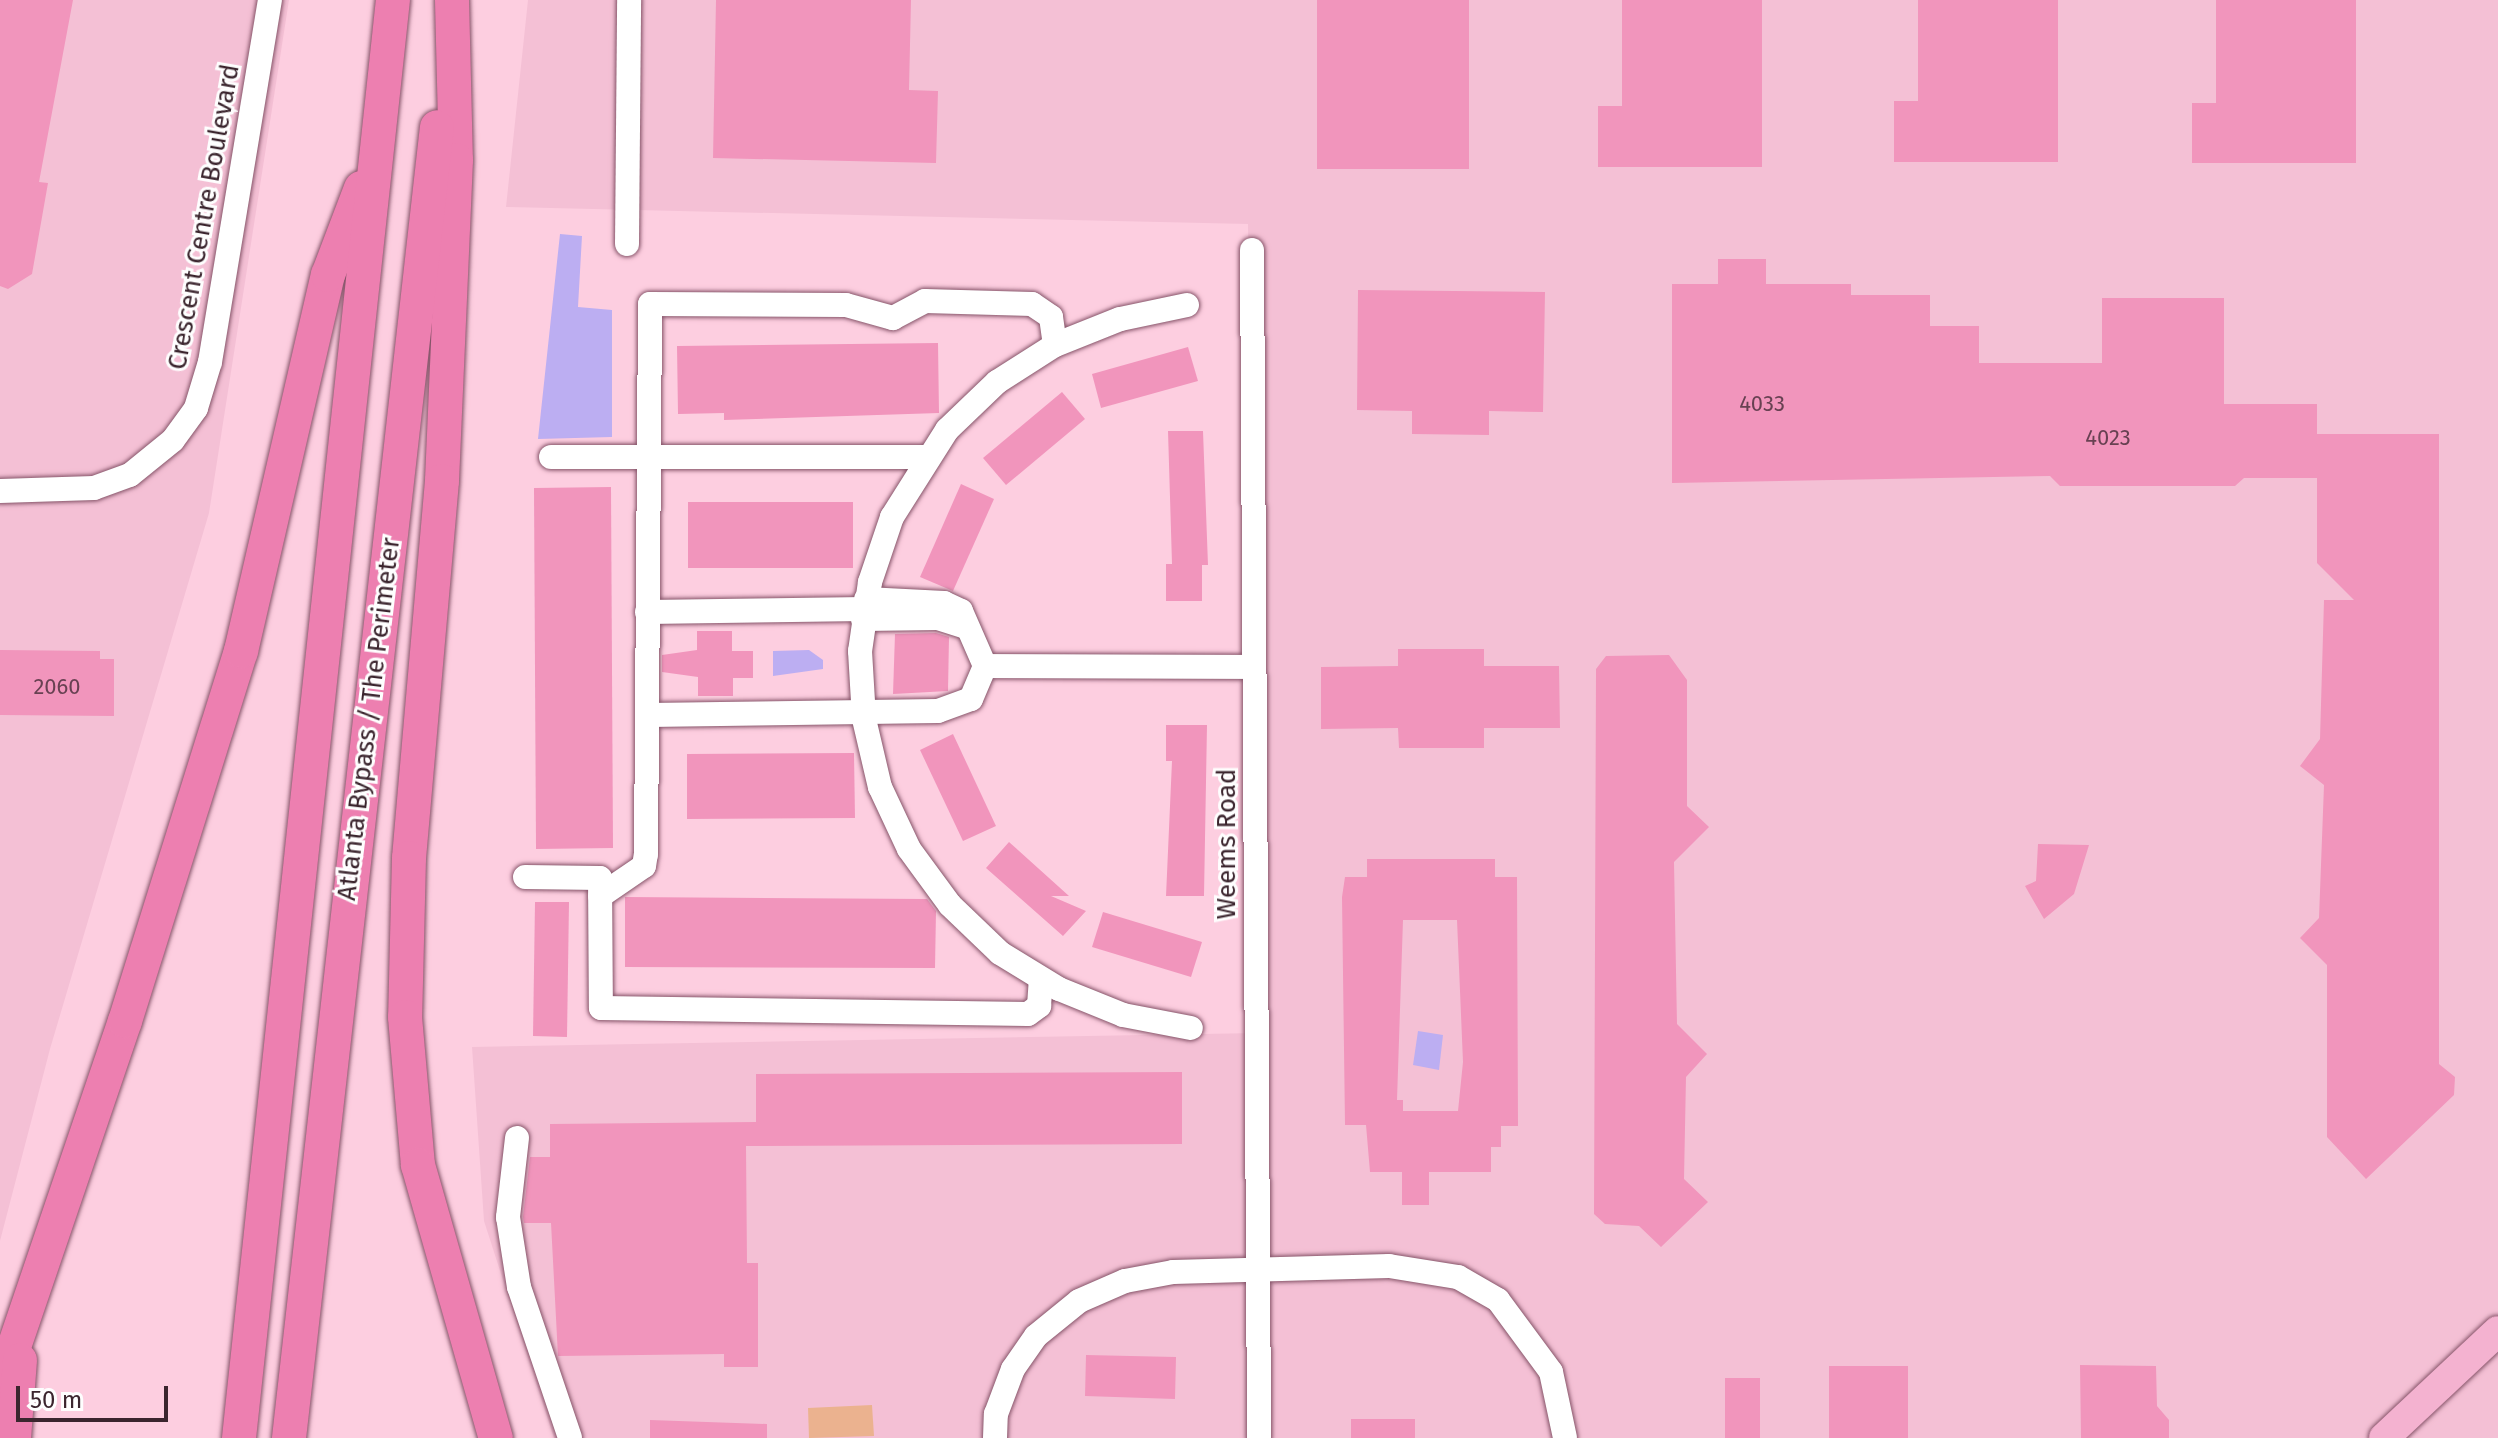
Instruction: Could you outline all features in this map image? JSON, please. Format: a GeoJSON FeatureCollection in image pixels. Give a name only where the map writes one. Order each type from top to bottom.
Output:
{"type":"FeatureCollection","features":[{"type":"Feature","properties":{"kind":"highway","name":"Atlanta Bypass / The Perimeter"},"geometry":{"type":"LineString","coordinates":[[239,1438],[393,0]]}},
{"type":"Feature","properties":{"kind":"highway","name":"Atlanta Bypass / The Perimeter"},"geometry":{"type":"LineString","coordinates":[[289,1438],[452,0]]}},
{"type":"Feature","properties":{"kind":"highway"},"geometry":{"type":"LineString","coordinates":[[452,0],[456,160],[442,481],[404,941],[418,1165],[456,1310],[496,1438]]}},
{"type":"Feature","properties":{"kind":"highway"},"geometry":{"type":"LineString","coordinates":[[0,1388],[25,1327],[236,666],[328,275],[378,143]]}},
{"type":"Feature","properties":{"kind":"highway"},"geometry":{"type":"LineString","coordinates":[[456,1310],[475,1438]]}},
{"type":"Feature","properties":{"kind":"highway"},"geometry":{"type":"LineString","coordinates":[[14,1438],[25,1327]]}},
{"type":"Feature","properties":{"kind":"main road"},"geometry":{"type":"LineString","coordinates":[[2380,1434],[2498,1331]]}},
{"type":"Feature","properties":{"kind":"street","name":"Crescent Centre Boulevard"},"geometry":{"type":"LineString","coordinates":[[0,491],[94,488],[130,475],[173,440],[196,408],[210,362],[270,0]]}},
{"type":"Feature","properties":{"kind":"street"},"geometry":{"type":"LineString","coordinates":[[627,244],[629,0]]}},
{"type":"Feature","properties":{"kind":"street","name":"Weems Road"},"geometry":{"type":"LineString","coordinates":[[1252,250],[1259,1438]]}},
{"type":"Feature","properties":{"kind":"street"},"geometry":{"type":"LineString","coordinates":[[600,896],[644,866],[649,715],[650,304],[846,305],[893,318],[925,301],[1032,304],[1051,317],[1055,345]]}},
{"type":"Feature","properties":{"kind":"street"},"geometry":{"type":"LineString","coordinates":[[1187,305],[1120,319],[1055,345],[971,405],[926,457],[892,517],[865,609],[863,714],[880,787],[928,878],[974,930],[1041,980],[1123,1015],[1191,1028]]}},
{"type":"Feature","properties":{"kind":"street"},"geometry":{"type":"LineString","coordinates":[[551,457],[926,457]]}},
{"type":"Feature","properties":{"kind":"street"},"geometry":{"type":"LineString","coordinates":[[647,612],[865,609],[944,603],[961,611],[966,627],[979,643],[985,666],[979,689],[961,706],[863,714],[649,715]]}},
{"type":"Feature","properties":{"kind":"street"},"geometry":{"type":"LineString","coordinates":[[985,666],[1254,667]]}},
{"type":"Feature","properties":{"kind":"street"},"geometry":{"type":"LineString","coordinates":[[525,877],[600,878],[601,1008],[1028,1014],[1039,1006],[1041,980]]}},
{"type":"Feature","properties":{"kind":"street"},"geometry":{"type":"LineString","coordinates":[[517,1138],[508,1217],[519,1287],[570,1438]]}},
{"type":"Feature","properties":{"kind":"street"},"geometry":{"type":"LineString","coordinates":[[995,1438],[996,1414],[1013,1369],[1036,1336],[1079,1301],[1125,1281],[1173,1272],[1257,1267],[1389,1266],[1458,1277],[1498,1300],[1533,1341],[1560,1396],[1565,1438]]}},
{"type":"Feature","properties":{"kind":"shaded area"},"geometry":{"type":"Polygon","coordinates":[[[0,0],[289,0],[209,513],[50,1049],[0,1241],[0,0]]]}},
{"type":"Feature","properties":{"kind":"shaded area"},"geometry":{"type":"Polygon","coordinates":[[[528,0],[2498,0],[2498,1438],[554,1438],[484,1221],[472,1047],[1258,1033],[1248,224],[506,207],[528,0]]]}},
{"type":"Feature","properties":{"kind":"shaded area"},"geometry":{"type":"Polygon","coordinates":[[[560,234],[582,236],[578,307],[612,310],[612,437],[538,439],[560,234]]]}},
{"type":"Feature","properties":{"kind":"shaded area"},"geometry":{"type":"Polygon","coordinates":[[[809,650],[823,660],[823,669],[773,676],[773,651],[809,650]]]}},
{"type":"Feature","properties":{"kind":"shaded area"},"geometry":{"type":"Polygon","coordinates":[[[1418,1031],[1443,1035],[1439,1070],[1413,1065],[1418,1031]]]}},
{"type":"Feature","properties":{"kind":"shaded area"},"geometry":{"type":"Polygon","coordinates":[[[872,1405],[874,1436],[809,1438],[808,1408],[872,1405]]]}},
{"type":"Feature","properties":{"kind":"building"},"geometry":{"type":"Polygon","coordinates":[[[0,0],[73,0],[39,182],[48,183],[32,274],[8,289],[0,286],[0,0]]]}},
{"type":"Feature","properties":{"kind":"building"},"geometry":{"type":"Polygon","coordinates":[[[716,0],[911,0],[909,90],[938,91],[936,163],[713,158],[716,0]]]}},
{"type":"Feature","properties":{"kind":"building"},"geometry":{"type":"Polygon","coordinates":[[[1317,0],[1469,0],[1469,169],[1317,169],[1317,0]]]}},
{"type":"Feature","properties":{"kind":"building"},"geometry":{"type":"Polygon","coordinates":[[[1622,0],[1762,0],[1762,167],[1598,167],[1598,106],[1622,106],[1622,0]]]}},
{"type":"Feature","properties":{"kind":"building"},"geometry":{"type":"Polygon","coordinates":[[[1918,0],[2058,0],[2058,162],[1894,162],[1894,101],[1918,101],[1918,0]]]}},
{"type":"Feature","properties":{"kind":"building"},"geometry":{"type":"Polygon","coordinates":[[[2216,0],[2356,0],[2356,163],[2192,163],[2192,103],[2216,103],[2216,0]]]}},
{"type":"Feature","properties":{"kind":"building"},"geometry":{"type":"Polygon","coordinates":[[[1718,259],[1766,259],[1766,284],[1851,284],[1851,295],[1930,295],[1930,326],[1979,326],[1979,363],[2102,363],[2102,298],[2224,298],[2224,404],[2317,404],[2317,434],[2439,434],[2439,1064],[2455,1077],[2454,1095],[2366,1179],[2327,1137],[2327,965],[2300,938],[2319,918],[2324,785],[2300,766],[2320,739],[2324,600],[2354,600],[2317,563],[2317,478],[2244,478],[2235,486],[2060,486],[2050,476],[1672,483],[1672,284],[1718,284],[1718,259]]]}},
{"type":"Feature","properties":{"kind":"building"},"geometry":{"type":"Polygon","coordinates":[[[1358,290],[1545,292],[1543,412],[1489,411],[1489,435],[1412,434],[1412,411],[1357,410],[1358,290]]]}},
{"type":"Feature","properties":{"kind":"building"},"geometry":{"type":"Polygon","coordinates":[[[938,343],[939,413],[724,420],[724,413],[678,414],[677,346],[938,343]]]}},
{"type":"Feature","properties":{"kind":"building"},"geometry":{"type":"Polygon","coordinates":[[[1188,347],[1198,381],[1101,408],[1092,374],[1188,347]]]}},
{"type":"Feature","properties":{"kind":"building"},"geometry":{"type":"Polygon","coordinates":[[[1062,392],[1085,419],[1006,485],[983,458],[1062,392]]]}},
{"type":"Feature","properties":{"kind":"building"},"geometry":{"type":"Polygon","coordinates":[[[1168,431],[1203,431],[1208,565],[1202,565],[1202,601],[1166,601],[1166,564],[1172,564],[1168,431]]]}},
{"type":"Feature","properties":{"kind":"building"},"geometry":{"type":"Polygon","coordinates":[[[961,484],[994,499],[953,591],[920,577],[961,484]]]}},
{"type":"Feature","properties":{"kind":"building"},"geometry":{"type":"Polygon","coordinates":[[[611,487],[613,848],[536,849],[534,488],[611,487]]]}},
{"type":"Feature","properties":{"kind":"building"},"geometry":{"type":"Polygon","coordinates":[[[688,502],[853,502],[853,568],[688,568],[688,502]]]}},
{"type":"Feature","properties":{"kind":"building"},"geometry":{"type":"Polygon","coordinates":[[[697,631],[732,631],[732,651],[753,651],[753,678],[733,678],[733,696],[698,696],[698,677],[662,672],[662,655],[697,650],[697,631]]]}},
{"type":"Feature","properties":{"kind":"building"},"geometry":{"type":"Polygon","coordinates":[[[936,633],[949,637],[948,691],[893,694],[895,634],[936,633]]]}},
{"type":"Feature","properties":{"kind":"building"},"geometry":{"type":"Polygon","coordinates":[[[1398,649],[1484,649],[1484,666],[1559,666],[1560,728],[1484,728],[1484,748],[1399,748],[1398,728],[1321,729],[1321,667],[1398,666],[1398,649]]]}},
{"type":"Feature","properties":{"kind":"building"},"geometry":{"type":"Polygon","coordinates":[[[0,650],[100,651],[100,659],[114,659],[114,716],[0,715],[0,650]]]}},
{"type":"Feature","properties":{"kind":"building"},"geometry":{"type":"Polygon","coordinates":[[[1669,655],[1687,680],[1687,806],[1709,827],[1674,862],[1677,1024],[1707,1054],[1686,1077],[1684,1179],[1708,1202],[1661,1247],[1639,1226],[1605,1224],[1594,1214],[1596,669],[1606,656],[1669,655]]]}},
{"type":"Feature","properties":{"kind":"building"},"geometry":{"type":"Polygon","coordinates":[[[1166,725],[1207,725],[1204,896],[1166,896],[1172,761],[1166,761],[1166,725]]]}},
{"type":"Feature","properties":{"kind":"building"},"geometry":{"type":"Polygon","coordinates":[[[953,734],[996,826],[963,841],[920,750],[953,734]]]}},
{"type":"Feature","properties":{"kind":"building"},"geometry":{"type":"Polygon","coordinates":[[[854,753],[855,818],[687,819],[687,754],[854,753]]]}},
{"type":"Feature","properties":{"kind":"building"},"geometry":{"type":"Polygon","coordinates":[[[1009,842],[1069,896],[1051,896],[1086,911],[1063,936],[986,868],[1009,842]]]}},
{"type":"Feature","properties":{"kind":"building"},"geometry":{"type":"Polygon","coordinates":[[[2038,844],[2089,845],[2074,894],[2044,919],[2025,886],[2036,881],[2038,844]]]}},
{"type":"Feature","properties":{"kind":"building"},"geometry":{"type":"Polygon","coordinates":[[[1367,859],[1495,859],[1495,877],[1517,877],[1518,1126],[1501,1126],[1501,1147],[1491,1147],[1491,1172],[1429,1172],[1429,1205],[1402,1205],[1402,1172],[1370,1172],[1366,1125],[1345,1125],[1342,897],[1345,877],[1367,877],[1367,859]],[[1403,920],[1397,1100],[1403,1100],[1403,1111],[1458,1111],[1463,1062],[1457,920],[1403,920]]]}},
{"type":"Feature","properties":{"kind":"building"},"geometry":{"type":"Polygon","coordinates":[[[625,897],[927,899],[936,911],[935,968],[625,967],[625,897]]]}},
{"type":"Feature","properties":{"kind":"building"},"geometry":{"type":"Polygon","coordinates":[[[535,902],[569,902],[567,1037],[533,1036],[535,902]]]}},
{"type":"Feature","properties":{"kind":"building"},"geometry":{"type":"Polygon","coordinates":[[[1103,912],[1202,942],[1191,977],[1092,947],[1103,912]]]}},
{"type":"Feature","properties":{"kind":"building"},"geometry":{"type":"Polygon","coordinates":[[[1182,1072],[1182,1144],[746,1146],[747,1263],[758,1263],[758,1367],[724,1367],[724,1354],[558,1356],[551,1223],[524,1223],[523,1217],[530,1157],[550,1157],[550,1124],[756,1122],[756,1074],[1182,1072]]]}},
{"type":"Feature","properties":{"kind":"building"},"geometry":{"type":"Polygon","coordinates":[[[1086,1355],[1176,1357],[1175,1399],[1085,1396],[1086,1355]]]}},
{"type":"Feature","properties":{"kind":"building"},"geometry":{"type":"Polygon","coordinates":[[[2080,1365],[2156,1366],[2157,1406],[2169,1420],[2169,1438],[2081,1438],[2080,1365]]]}},
{"type":"Feature","properties":{"kind":"building"},"geometry":{"type":"Polygon","coordinates":[[[1829,1366],[1908,1366],[1908,1438],[1829,1438],[1829,1366]]]}},
{"type":"Feature","properties":{"kind":"building"},"geometry":{"type":"Polygon","coordinates":[[[1725,1378],[1760,1378],[1760,1438],[1725,1438],[1725,1378]]]}},
{"type":"Feature","properties":{"kind":"building"},"geometry":{"type":"Polygon","coordinates":[[[1351,1419],[1415,1419],[1415,1438],[1351,1438],[1351,1419]]]}},
{"type":"Feature","properties":{"kind":"building"},"geometry":{"type":"Polygon","coordinates":[[[650,1420],[767,1424],[767,1438],[650,1438],[650,1420]]]}}]}
